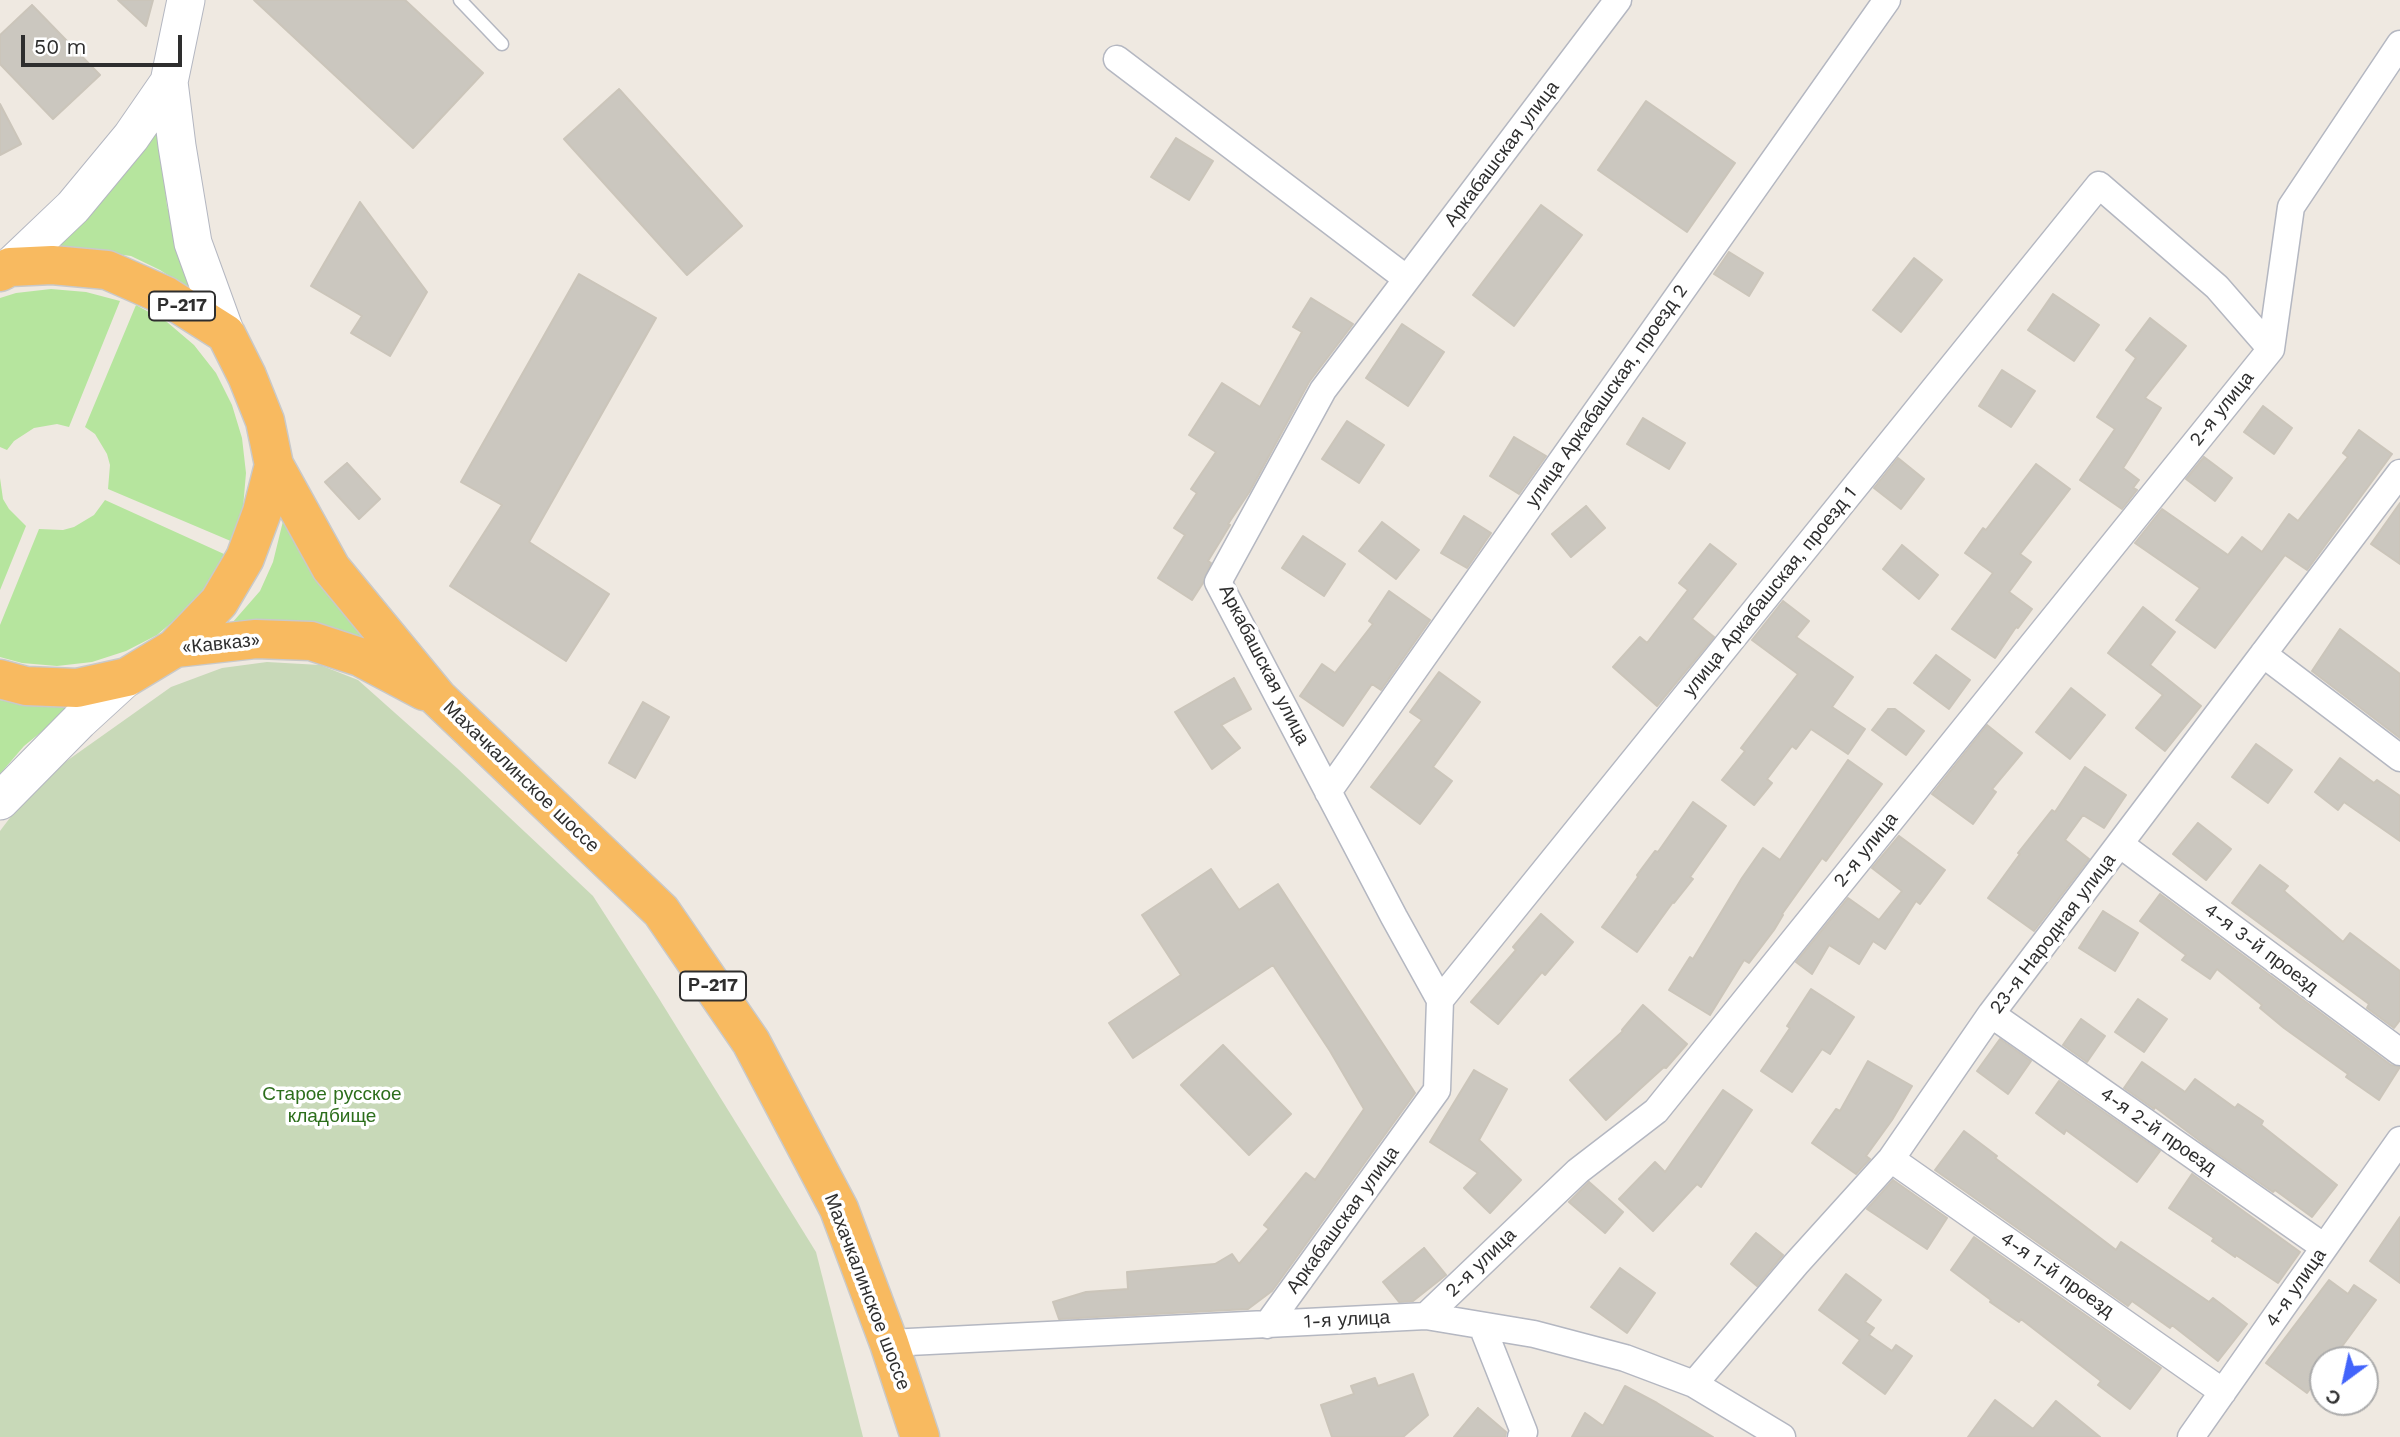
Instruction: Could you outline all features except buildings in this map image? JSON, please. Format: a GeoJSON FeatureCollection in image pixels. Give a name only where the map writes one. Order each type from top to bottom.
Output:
{"type":"FeatureCollection","features":[{"type":"Feature","properties":{"kind":"highway","name":"Р-217"},"geometry":{"type":"LineString","coordinates":[[5,270],[52,265],[107,270],[166,296],[226,334]]}},
{"type":"Feature","properties":{"kind":"highway","name":"Махачкалинское шоссе"},"geometry":{"type":"LineString","coordinates":[[226,334],[265,421],[274,465],[331,568],[439,698],[661,911],[758,1054],[839,1209],[889,1343],[920,1437]]}},
{"type":"Feature","properties":{"kind":"highway","name":"Р-217"},"geometry":{"type":"LineString","coordinates":[[175,648],[219,602],[245,558],[262,512],[274,465]]}},
{"type":"Feature","properties":{"kind":"highway","name":"«Кавказ»"},"geometry":{"type":"LineString","coordinates":[[0,679],[26,686],[77,688],[127,677],[175,648],[256,639],[311,641],[360,657],[439,698]]}},
{"type":"Feature","properties":{"kind":"main road"},"geometry":{"type":"LineString","coordinates":[[169,82],[186,0]]}},
{"type":"Feature","properties":{"kind":"main road","name":"Р-217"},"geometry":{"type":"LineString","coordinates":[[5,270],[73,207],[131,137],[169,82]]}},
{"type":"Feature","properties":{"kind":"main road","name":"Р-217"},"geometry":{"type":"LineString","coordinates":[[169,82],[193,243],[226,334]]}},
{"type":"Feature","properties":{"kind":"main road","name":"Р-217"},"geometry":{"type":"LineString","coordinates":[[0,801],[127,677]]}},
{"type":"Feature","properties":{"kind":"street","name":"Аркабашская улица"},"geometry":{"type":"LineString","coordinates":[[1266,1325],[1437,1090],[1440,1000],[1218,582],[1323,390],[1618,0]]}},
{"type":"Feature","properties":{"kind":"street","name":"улица Аркабашская, проезд 2"},"geometry":{"type":"LineString","coordinates":[[1328,792],[1887,0]]}},
{"type":"Feature","properties":{"kind":"street"},"geometry":{"type":"LineString","coordinates":[[2271,349],[2291,207],[2400,44]]}},
{"type":"Feature","properties":{"kind":"street"},"geometry":{"type":"LineString","coordinates":[[1117,59],[1408,279]]}},
{"type":"Feature","properties":{"kind":"street","name":"улица Аркабашская, проезд 1"},"geometry":{"type":"LineString","coordinates":[[1440,1000],[2099,185],[2217,287],[2271,349]]}},
{"type":"Feature","properties":{"kind":"street","name":"2-я улица"},"geometry":{"type":"LineString","coordinates":[[1426,1316],[1578,1171],[1656,1111],[2271,349]]}},
{"type":"Feature","properties":{"kind":"street","name":"23-я Народная улица"},"geometry":{"type":"LineString","coordinates":[[1694,1384],[1796,1264],[1891,1159],[1991,1014],[2263,654],[2397,484]]}},
{"type":"Feature","properties":{"kind":"street"},"geometry":{"type":"LineString","coordinates":[[2263,654],[2400,758]]}},
{"type":"Feature","properties":{"kind":"street","name":"4-я 3-й проезд"},"geometry":{"type":"LineString","coordinates":[[2121,845],[2400,1052]]}},
{"type":"Feature","properties":{"kind":"street","name":"4-я 2-й проезд"},"geometry":{"type":"LineString","coordinates":[[1991,1014],[2324,1247]]}},
{"type":"Feature","properties":{"kind":"street","name":"4-я улица"},"geometry":{"type":"LineString","coordinates":[[2191,1437],[2400,1140]]}},
{"type":"Feature","properties":{"kind":"street","name":"4-я 1-й проезд"},"geometry":{"type":"LineString","coordinates":[[1891,1159],[2223,1392]]}},
{"type":"Feature","properties":{"kind":"street","name":"1-я улица"},"geometry":{"type":"LineString","coordinates":[[889,1343],[1426,1316],[1534,1334],[1625,1358],[1694,1384],[1782,1437]]}},
{"type":"Feature","properties":{"kind":"street"},"geometry":{"type":"LineString","coordinates":[[1482,1326],[1524,1432],[1521,1437]]}},
{"type":"Feature","properties":{"kind":"lane"},"geometry":{"type":"LineString","coordinates":[[460,0],[502,44]]}},
{"type":"Feature","properties":{"kind":"green space"},"geometry":{"type":"Polygon","coordinates":[[[159,132],[167,206],[179,247],[199,295],[160,270],[131,256],[63,247],[45,249],[148,133],[159,132]]]}},
{"type":"Feature","properties":{"kind":"green space"},"geometry":{"type":"Polygon","coordinates":[[[51,289],[86,292],[120,301],[69,427],[57,424],[34,428],[14,441],[7,450],[0,447],[0,298],[16,293],[51,289]]]}},
{"type":"Feature","properties":{"kind":"green space"},"geometry":{"type":"Polygon","coordinates":[[[136,305],[167,322],[194,345],[216,373],[232,405],[242,438],[246,473],[243,508],[233,542],[108,489],[110,465],[107,454],[95,434],[85,427],[136,305]]]}},
{"type":"Feature","properties":{"kind":"green space"},"geometry":{"type":"Polygon","coordinates":[[[0,478],[3,499],[26,526],[0,590],[0,478]]]}},
{"type":"Feature","properties":{"kind":"green space"},"geometry":{"type":"Polygon","coordinates":[[[105,500],[224,554],[207,585],[184,612],[157,635],[126,651],[92,662],[57,666],[22,663],[0,657],[0,625],[39,529],[63,530],[74,527],[94,515],[105,500]]]}},
{"type":"Feature","properties":{"kind":"green space"},"geometry":{"type":"Polygon","coordinates":[[[284,517],[382,650],[225,631],[260,591],[273,562],[284,517]]]}},
{"type":"Feature","properties":{"kind":"green space","name":"Старое русское кладбище"},"geometry":{"type":"Polygon","coordinates":[[[267,662],[320,665],[358,680],[458,769],[593,896],[816,1252],[863,1437],[0,1437],[0,831],[37,782],[171,687],[222,668],[267,662]]]}},
{"type":"Feature","properties":{"kind":"green space"},"geometry":{"type":"Polygon","coordinates":[[[0,700],[37,705],[72,703],[24,746],[0,774],[0,700]]]}}]}
